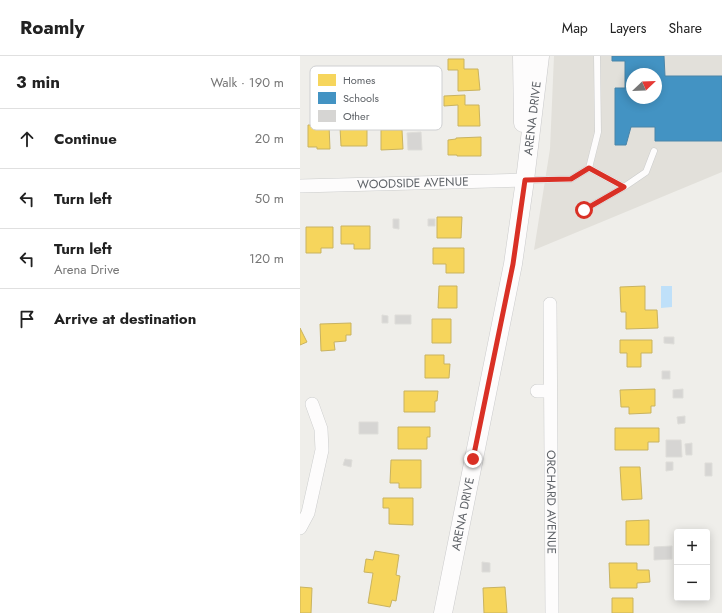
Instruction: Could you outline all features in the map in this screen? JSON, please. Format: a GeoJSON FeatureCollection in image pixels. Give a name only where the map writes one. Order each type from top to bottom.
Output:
{"type":"FeatureCollection","features":[{"type":"Feature","properties":{"kind":"main road","name":"ARENA DRIVE"},"geometry":{"type":"LineString","coordinates":[[522,56],[525,180]]}},
{"type":"Feature","properties":{"kind":"main road","name":"ARENA DRIVE"},"geometry":{"type":"LineString","coordinates":[[444,613],[513,264],[540,56]]}},
{"type":"Feature","properties":{"kind":"street","name":"WOODSIDE AVENUE"},"geometry":{"type":"LineString","coordinates":[[300,186],[525,180]]}},
{"type":"Feature","properties":{"kind":"street","name":"ORCHARD AVENUE"},"geometry":{"type":"LineString","coordinates":[[550,304],[552,613]]}},
{"type":"Feature","properties":{"kind":"street"},"geometry":{"type":"LineString","coordinates":[[537,391],[550,391]]}},
{"type":"Feature","properties":{"kind":"street"},"geometry":{"type":"LineString","coordinates":[[300,528],[308,513],[322,450],[321,429],[312,404]]}},
{"type":"Feature","properties":{"kind":"lane"},"geometry":{"type":"LineString","coordinates":[[525,180],[571,179],[589,168],[598,132],[598,56]]}},
{"type":"Feature","properties":{"kind":"lane"},"geometry":{"type":"LineString","coordinates":[[584,210],[624,187],[646,172],[654,151]]}},
{"type":"Feature","properties":{"kind":"lane"},"geometry":{"type":"LineString","coordinates":[[589,168],[624,187]]}},
{"type":"Feature","properties":{"kind":"shaded area"},"geometry":{"type":"Polygon","coordinates":[[[554,56],[722,56],[722,172],[534,250],[550,149],[554,56]]]}},
{"type":"Feature","properties":{"kind":"water"},"geometry":{"type":"Polygon","coordinates":[[[661,286],[672,286],[672,307],[661,308],[661,286]]]}},
{"type":"Feature","properties":{"kind":"building: Homes"},"geometry":{"type":"Polygon","coordinates":[[[448,59],[464,59],[464,69],[478,69],[480,90],[458,91],[458,70],[448,70],[448,59]]]}},
{"type":"Feature","properties":{"kind":"building: Homes"},"geometry":{"type":"Polygon","coordinates":[[[465,95],[465,105],[479,105],[480,126],[458,126],[458,105],[444,106],[444,96],[465,95]]]}},
{"type":"Feature","properties":{"kind":"building: Homes"},"geometry":{"type":"Polygon","coordinates":[[[308,125],[310,125],[310,130],[329,130],[330,149],[308,147],[308,125]]]}},
{"type":"Feature","properties":{"kind":"building: Homes"},"geometry":{"type":"Polygon","coordinates":[[[340,130],[367,130],[367,146],[341,146],[340,130]]]}},
{"type":"Feature","properties":{"kind":"building: Homes"},"geometry":{"type":"Polygon","coordinates":[[[381,130],[402,130],[403,149],[381,150],[381,130]]]}},
{"type":"Feature","properties":{"kind":"building: Homes"},"geometry":{"type":"Polygon","coordinates":[[[481,137],[481,156],[448,155],[448,140],[456,138],[481,137]]]}},
{"type":"Feature","properties":{"kind":"building: Homes"},"geometry":{"type":"Polygon","coordinates":[[[437,217],[462,217],[461,238],[437,238],[437,217]]]}},
{"type":"Feature","properties":{"kind":"building: Homes"},"geometry":{"type":"Polygon","coordinates":[[[341,226],[370,226],[370,249],[354,249],[354,244],[341,244],[341,226]]]}},
{"type":"Feature","properties":{"kind":"building: Homes"},"geometry":{"type":"Polygon","coordinates":[[[306,227],[333,227],[333,248],[321,248],[321,253],[306,253],[306,227]]]}},
{"type":"Feature","properties":{"kind":"building: Homes"},"geometry":{"type":"Polygon","coordinates":[[[433,248],[464,248],[464,273],[446,273],[446,264],[433,264],[433,248]]]}},
{"type":"Feature","properties":{"kind":"building: Homes"},"geometry":{"type":"Polygon","coordinates":[[[439,286],[457,286],[457,308],[438,308],[439,286]]]}},
{"type":"Feature","properties":{"kind":"building: Homes"},"geometry":{"type":"Polygon","coordinates":[[[645,286],[645,310],[657,310],[658,328],[626,329],[626,312],[621,312],[620,287],[645,286]]]}},
{"type":"Feature","properties":{"kind":"building: Homes"},"geometry":{"type":"Polygon","coordinates":[[[432,319],[451,319],[451,343],[432,343],[432,319]]]}},
{"type":"Feature","properties":{"kind":"building: Homes"},"geometry":{"type":"Polygon","coordinates":[[[351,323],[351,335],[346,335],[346,341],[334,342],[335,350],[321,351],[320,324],[351,323]]]}},
{"type":"Feature","properties":{"kind":"building: Homes"},"geometry":{"type":"Polygon","coordinates":[[[300,328],[307,342],[300,345],[300,328]]]}},
{"type":"Feature","properties":{"kind":"building: Homes"},"geometry":{"type":"Polygon","coordinates":[[[620,340],[652,340],[652,353],[641,353],[641,367],[627,367],[627,353],[620,353],[620,340]]]}},
{"type":"Feature","properties":{"kind":"building: Homes"},"geometry":{"type":"Polygon","coordinates":[[[425,355],[444,355],[444,364],[450,364],[449,378],[425,378],[425,355]]]}},
{"type":"Feature","properties":{"kind":"building: Homes"},"geometry":{"type":"Polygon","coordinates":[[[655,389],[655,406],[651,406],[651,413],[629,414],[629,407],[621,407],[620,390],[655,389]]]}},
{"type":"Feature","properties":{"kind":"building: Homes"},"geometry":{"type":"Polygon","coordinates":[[[404,391],[438,391],[437,401],[435,401],[435,412],[404,412],[404,391]]]}},
{"type":"Feature","properties":{"kind":"building: Homes"},"geometry":{"type":"Polygon","coordinates":[[[398,427],[430,427],[430,437],[427,437],[427,449],[398,449],[398,427]]]}},
{"type":"Feature","properties":{"kind":"building: Homes"},"geometry":{"type":"Polygon","coordinates":[[[615,428],[659,428],[659,442],[648,442],[648,450],[615,450],[615,428]]]}},
{"type":"Feature","properties":{"kind":"building: Homes"},"geometry":{"type":"Polygon","coordinates":[[[391,460],[421,460],[421,488],[399,488],[399,483],[390,483],[391,460]]]}},
{"type":"Feature","properties":{"kind":"building: Homes"},"geometry":{"type":"Polygon","coordinates":[[[620,467],[640,467],[642,499],[622,500],[620,467]]]}},
{"type":"Feature","properties":{"kind":"building: Homes"},"geometry":{"type":"Polygon","coordinates":[[[383,498],[413,498],[413,525],[389,524],[389,508],[383,508],[383,498]]]}},
{"type":"Feature","properties":{"kind":"building: Homes"},"geometry":{"type":"Polygon","coordinates":[[[649,520],[649,545],[626,545],[626,521],[649,520]]]}},
{"type":"Feature","properties":{"kind":"building: Homes"},"geometry":{"type":"Polygon","coordinates":[[[375,551],[399,555],[396,575],[400,576],[396,601],[392,600],[390,607],[368,603],[373,573],[364,572],[366,559],[373,560],[375,551]]]}},
{"type":"Feature","properties":{"kind":"building: Homes"},"geometry":{"type":"Polygon","coordinates":[[[609,563],[637,563],[637,570],[649,570],[650,582],[637,583],[637,588],[610,588],[609,563]]]}},
{"type":"Feature","properties":{"kind":"building: Homes"},"geometry":{"type":"Polygon","coordinates":[[[300,587],[312,588],[311,613],[300,613],[300,587]]]}},
{"type":"Feature","properties":{"kind":"building: Homes"},"geometry":{"type":"Polygon","coordinates":[[[505,587],[507,613],[484,613],[483,588],[505,587]]]}},
{"type":"Feature","properties":{"kind":"building: Homes"},"geometry":{"type":"Polygon","coordinates":[[[612,598],[633,598],[633,613],[612,613],[612,598]]]}},
{"type":"Feature","properties":{"kind":"building: Schools"},"geometry":{"type":"Polygon","coordinates":[[[612,56],[664,56],[665,76],[722,76],[722,141],[655,141],[655,127],[631,127],[626,145],[615,145],[615,88],[625,88],[625,61],[612,61],[612,56]]]}},
{"type":"Feature","properties":{"kind":"building: Other"},"geometry":{"type":"Polygon","coordinates":[[[421,132],[422,150],[408,150],[407,133],[421,132]]]}},
{"type":"Feature","properties":{"kind":"building: Other"},"geometry":{"type":"Polygon","coordinates":[[[393,219],[399,219],[399,229],[393,228],[393,219]]]}},
{"type":"Feature","properties":{"kind":"building: Other"},"geometry":{"type":"Polygon","coordinates":[[[428,219],[435,219],[435,226],[428,226],[428,219]]]}},
{"type":"Feature","properties":{"kind":"building: Other"},"geometry":{"type":"Polygon","coordinates":[[[382,315],[388,316],[388,323],[382,323],[382,315]]]}},
{"type":"Feature","properties":{"kind":"building: Other"},"geometry":{"type":"Polygon","coordinates":[[[395,315],[411,315],[411,324],[395,324],[395,315]]]}},
{"type":"Feature","properties":{"kind":"building: Other"},"geometry":{"type":"Polygon","coordinates":[[[664,337],[674,337],[674,344],[664,343],[664,337]]]}},
{"type":"Feature","properties":{"kind":"building: Other"},"geometry":{"type":"Polygon","coordinates":[[[662,371],[670,371],[670,379],[662,379],[662,371]]]}},
{"type":"Feature","properties":{"kind":"building: Other"},"geometry":{"type":"Polygon","coordinates":[[[683,389],[683,398],[673,398],[673,390],[683,389]]]}},
{"type":"Feature","properties":{"kind":"building: Other"},"geometry":{"type":"Polygon","coordinates":[[[685,416],[685,423],[678,424],[677,417],[685,416]]]}},
{"type":"Feature","properties":{"kind":"building: Other"},"geometry":{"type":"Polygon","coordinates":[[[359,422],[378,422],[378,434],[359,434],[359,422]]]}},
{"type":"Feature","properties":{"kind":"building: Other"},"geometry":{"type":"Polygon","coordinates":[[[666,440],[681,440],[682,457],[666,457],[666,440]]]}},
{"type":"Feature","properties":{"kind":"building: Other"},"geometry":{"type":"Polygon","coordinates":[[[692,443],[692,455],[686,455],[685,444],[692,443]]]}},
{"type":"Feature","properties":{"kind":"building: Other"},"geometry":{"type":"Polygon","coordinates":[[[345,459],[352,460],[351,467],[343,465],[345,459]]]}},
{"type":"Feature","properties":{"kind":"building: Other"},"geometry":{"type":"Polygon","coordinates":[[[666,462],[673,462],[673,470],[666,471],[666,462]]]}},
{"type":"Feature","properties":{"kind":"building: Other"},"geometry":{"type":"Polygon","coordinates":[[[705,463],[712,463],[712,476],[705,476],[705,463]]]}},
{"type":"Feature","properties":{"kind":"building: Other"},"geometry":{"type":"Polygon","coordinates":[[[672,546],[672,559],[654,560],[654,547],[672,546]]]}},
{"type":"Feature","properties":{"kind":"building: Other"},"geometry":{"type":"Polygon","coordinates":[[[482,562],[490,563],[490,572],[482,572],[482,562]]]}},
{"type":"Feature","properties":{"kind":"route"},"geometry":{"type":"LineString","coordinates":[[473,459],[513,264],[525,180],[571,179],[589,168],[624,187],[584,210]]}}]}
